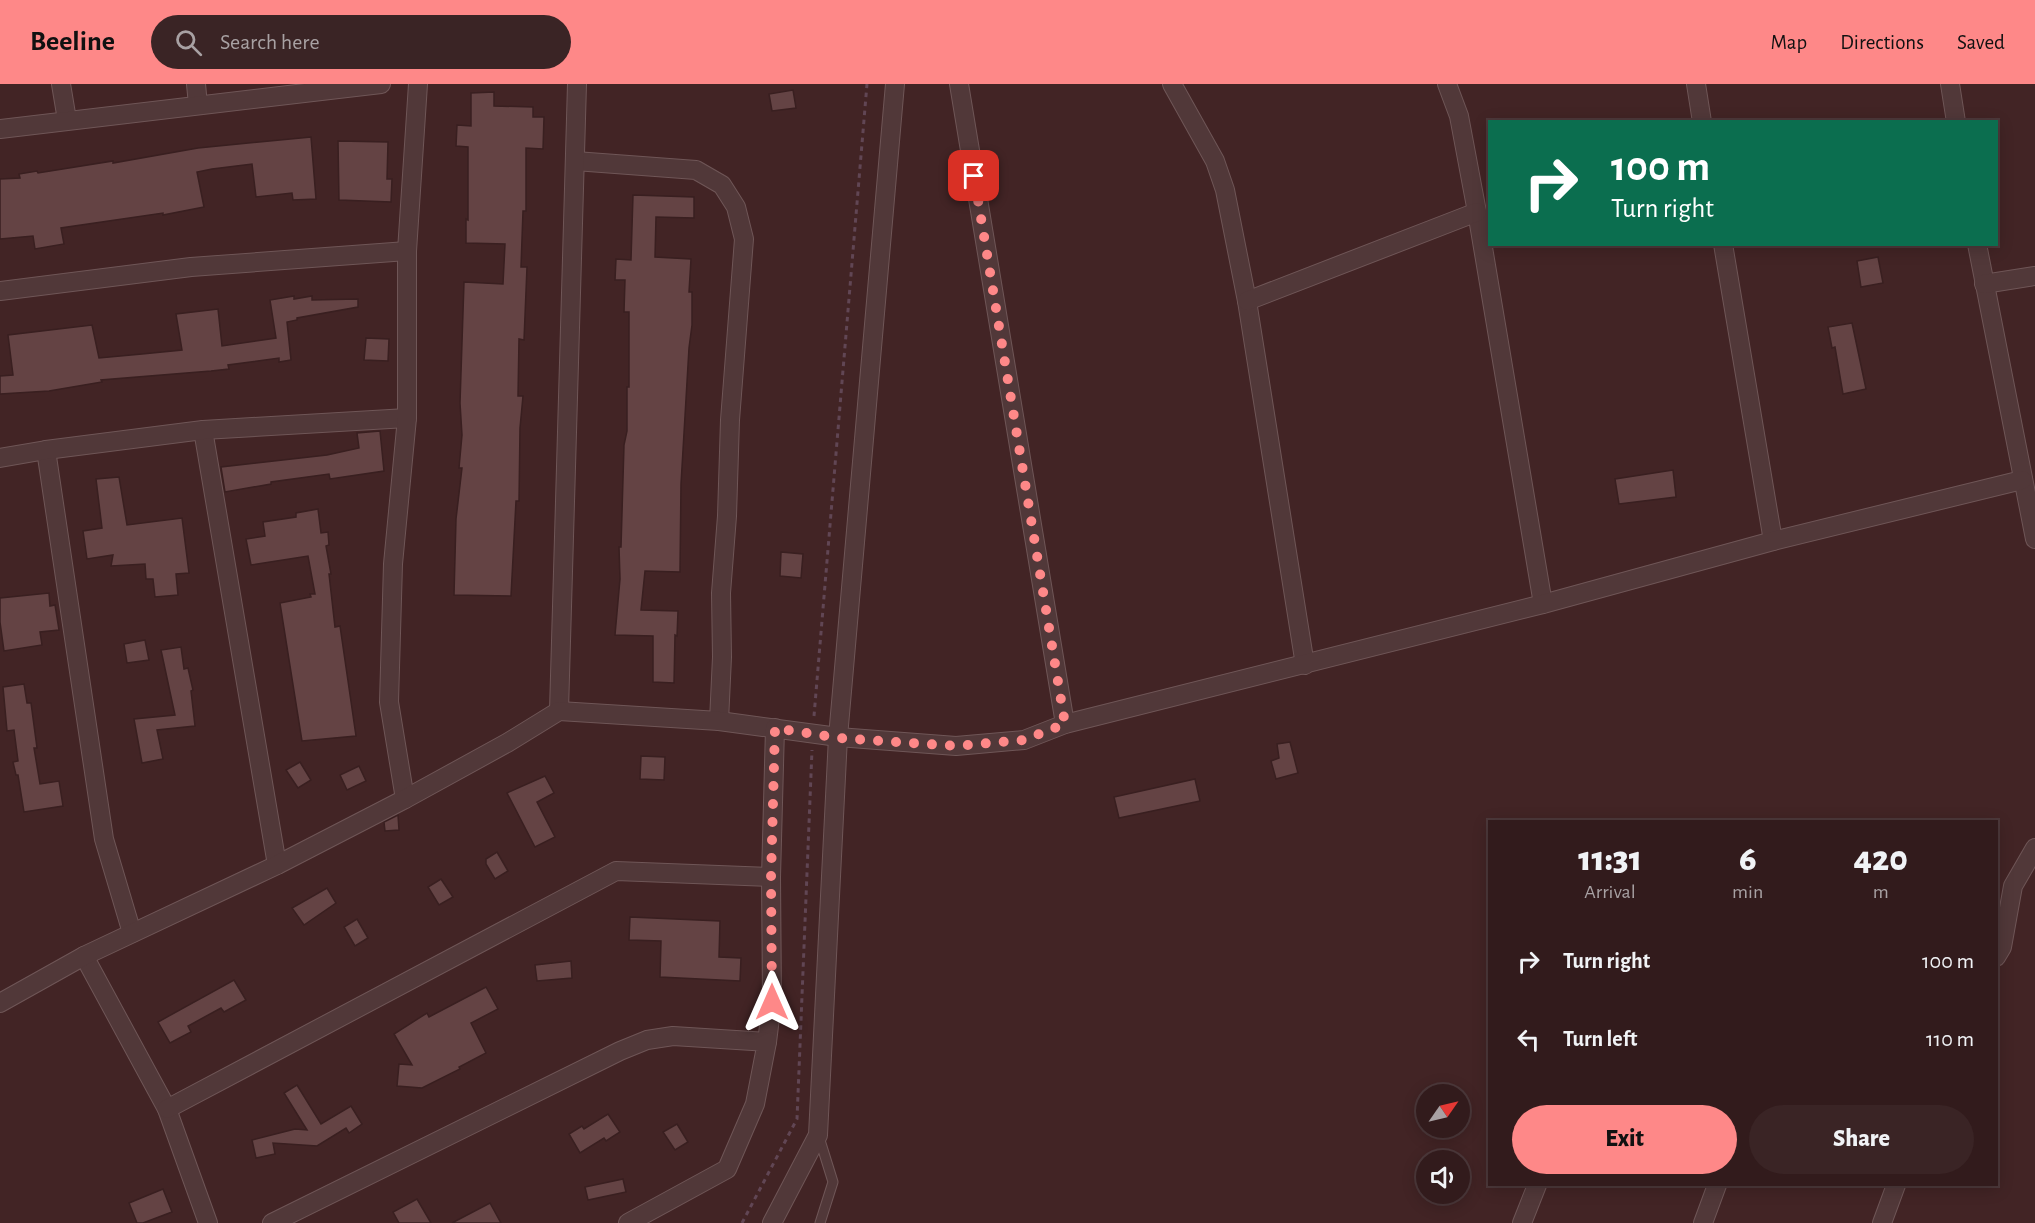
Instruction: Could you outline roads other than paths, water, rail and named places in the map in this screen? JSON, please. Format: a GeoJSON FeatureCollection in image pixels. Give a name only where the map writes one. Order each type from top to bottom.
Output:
{"type":"FeatureCollection","features":[{"type":"Feature","properties":{"kind":"street"},"geometry":{"type":"LineString","coordinates":[[62,84],[67,120]]}},
{"type":"Feature","properties":{"kind":"street"},"geometry":{"type":"LineString","coordinates":[[196,84],[198,105]]}},
{"type":"Feature","properties":{"kind":"street"},"geometry":{"type":"LineString","coordinates":[[0,129],[381,84]]}},
{"type":"Feature","properties":{"kind":"street"},"geometry":{"type":"LineString","coordinates":[[405,799],[389,702],[393,564],[407,418],[407,252],[418,84]]}},
{"type":"Feature","properties":{"kind":"street"},"geometry":{"type":"LineString","coordinates":[[559,711],[577,84]]}},
{"type":"Feature","properties":{"kind":"street"},"geometry":{"type":"LineString","coordinates":[[772,1223],[818,1135],[838,738],[895,84]]}},
{"type":"Feature","properties":{"kind":"street"},"geometry":{"type":"LineString","coordinates":[[959,84],[1065,724]]}},
{"type":"Feature","properties":{"kind":"street"},"geometry":{"type":"LineString","coordinates":[[1172,84],[1215,161],[1225,190],[1247,301],[1305,665]]}},
{"type":"Feature","properties":{"kind":"street"},"geometry":{"type":"LineString","coordinates":[[1447,84],[1459,116],[1477,212],[1544,604]]}},
{"type":"Feature","properties":{"kind":"street"},"geometry":{"type":"LineString","coordinates":[[1696,84],[1702,120]]}},
{"type":"Feature","properties":{"kind":"street"},"geometry":{"type":"LineString","coordinates":[[1950,84],[1956,120]]}},
{"type":"Feature","properties":{"kind":"street"},"geometry":{"type":"LineString","coordinates":[[575,161],[696,170],[722,185],[736,207],[744,239],[730,420],[728,516],[721,593],[722,657],[719,721]]}},
{"type":"Feature","properties":{"kind":"street"},"geometry":{"type":"LineString","coordinates":[[1247,301],[1477,212]]}},
{"type":"Feature","properties":{"kind":"street"},"geometry":{"type":"LineString","coordinates":[[1723,246],[1773,541]]}},
{"type":"Feature","properties":{"kind":"street"},"geometry":{"type":"LineString","coordinates":[[1977,246],[2035,539]]}},
{"type":"Feature","properties":{"kind":"street"},"geometry":{"type":"LineString","coordinates":[[0,291],[191,267],[407,252]]}},
{"type":"Feature","properties":{"kind":"street"},"geometry":{"type":"LineString","coordinates":[[1984,284],[2035,276]]}},
{"type":"Feature","properties":{"kind":"street"},"geometry":{"type":"LineString","coordinates":[[0,458],[203,430],[407,418]]}},
{"type":"Feature","properties":{"kind":"street"},"geometry":{"type":"LineString","coordinates":[[203,430],[277,865]]}},
{"type":"Feature","properties":{"kind":"street"},"geometry":{"type":"LineString","coordinates":[[46,450],[104,838],[132,933]]}},
{"type":"Feature","properties":{"kind":"street"},"geometry":{"type":"LineString","coordinates":[[0,1003],[84,956],[277,865],[405,799],[507,743],[559,711],[719,721],[838,738],[956,746],[1024,740],[1065,724],[1544,604],[1773,541],[2022,480]]}},
{"type":"Feature","properties":{"kind":"street"},"geometry":{"type":"LineString","coordinates":[[628,1223],[727,1169],[755,1104],[772,1002],[771,878],[775,728]]}},
{"type":"Feature","properties":{"kind":"street"},"geometry":{"type":"LineString","coordinates":[[1998,954],[2002,947],[2013,886],[2035,848]]}},
{"type":"Feature","properties":{"kind":"street"},"geometry":{"type":"LineString","coordinates":[[167,1109],[616,871],[771,878]]}},
{"type":"Feature","properties":{"kind":"street"},"geometry":{"type":"LineString","coordinates":[[84,956],[167,1109],[208,1223]]}},
{"type":"Feature","properties":{"kind":"street"},"geometry":{"type":"LineString","coordinates":[[272,1223],[609,1056],[647,1040],[673,1036],[767,1042]]}},
{"type":"Feature","properties":{"kind":"street"},"geometry":{"type":"LineString","coordinates":[[1522,1223],[1537,1186]]}},
{"type":"Feature","properties":{"kind":"street"},"geometry":{"type":"LineString","coordinates":[[1703,1223],[1717,1186]]}},
{"type":"Feature","properties":{"kind":"street"},"geometry":{"type":"LineString","coordinates":[[1882,1223],[1896,1186]]}},
{"type":"Feature","properties":{"kind":"lane"},"geometry":{"type":"LineString","coordinates":[[818,1135],[833,1182],[820,1223]]}}]}
